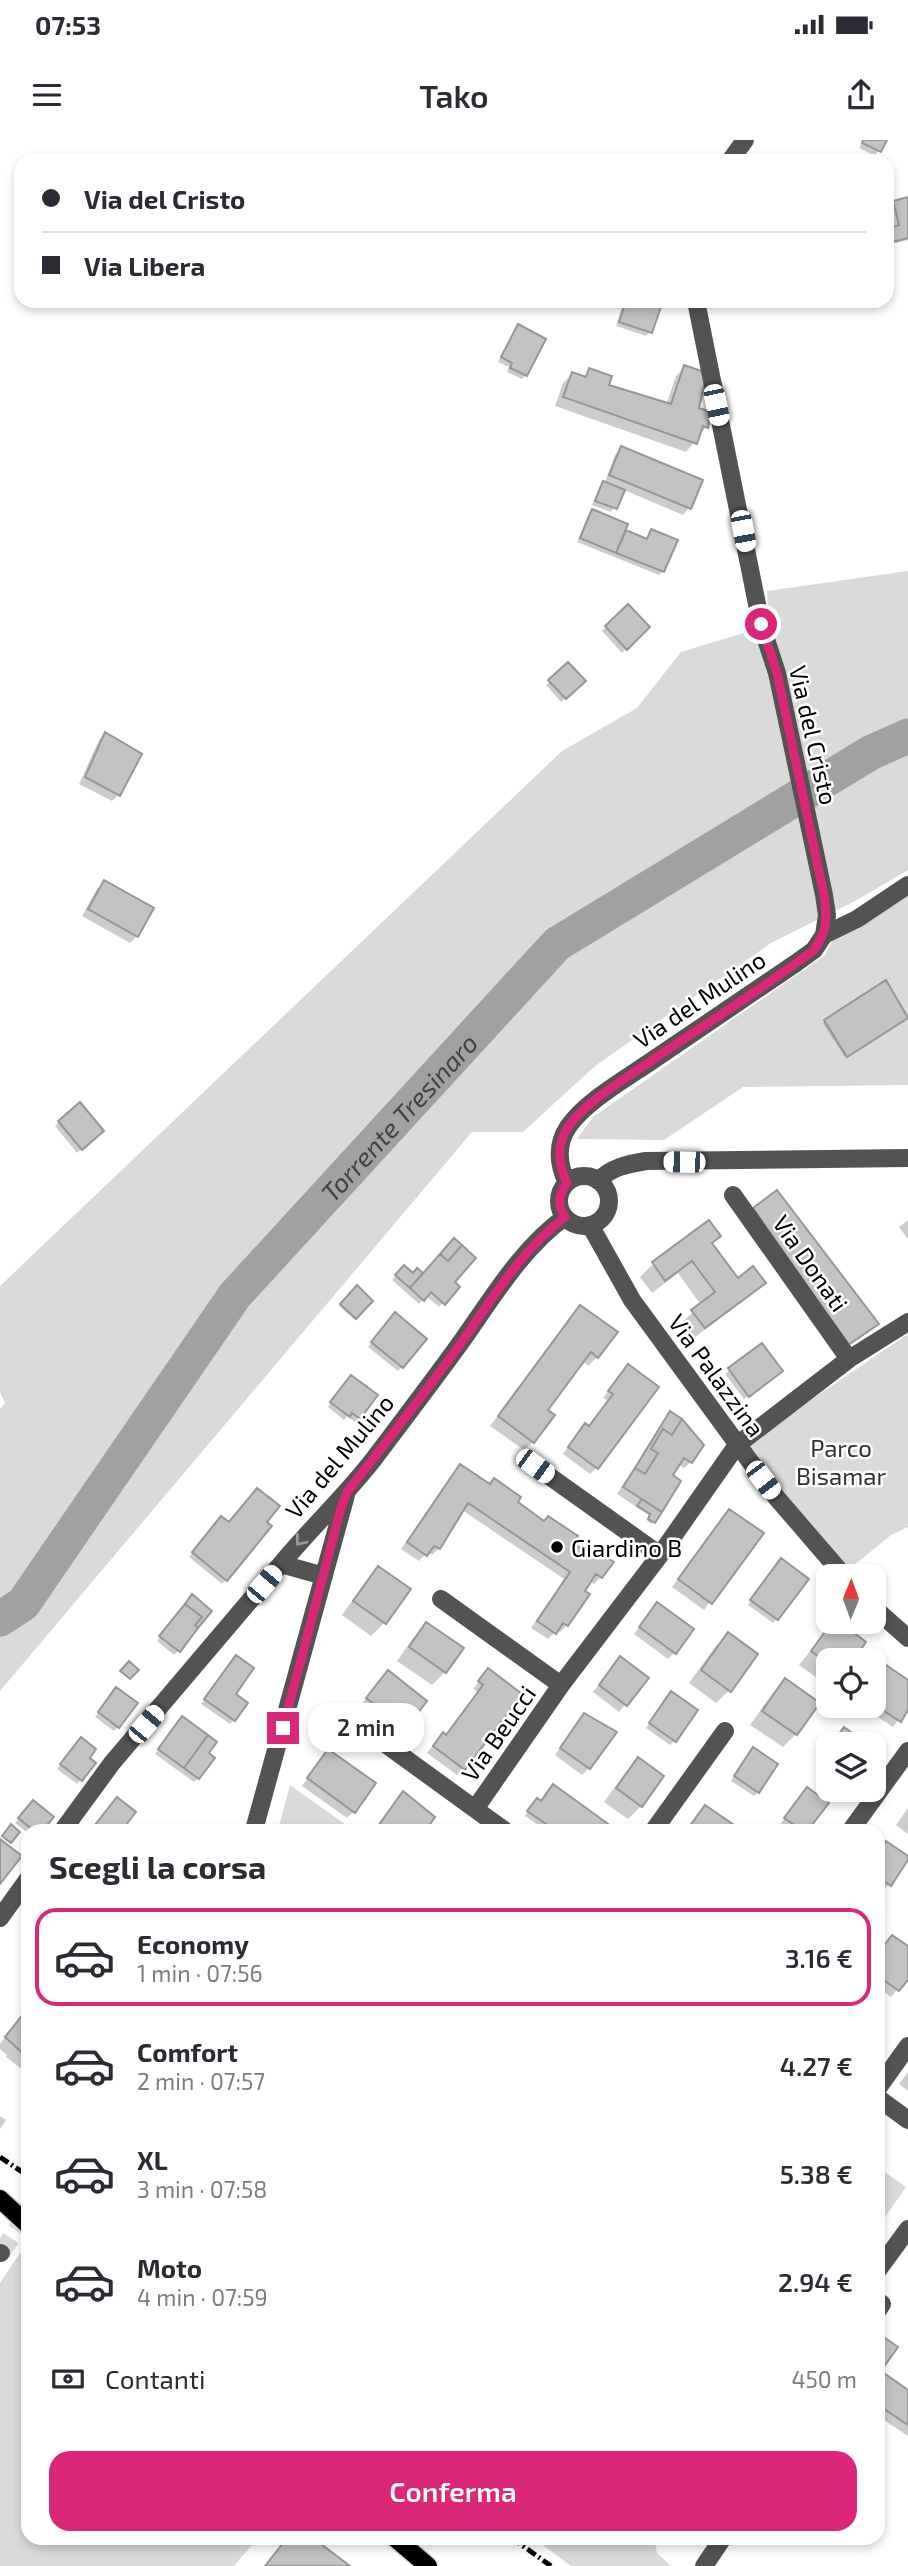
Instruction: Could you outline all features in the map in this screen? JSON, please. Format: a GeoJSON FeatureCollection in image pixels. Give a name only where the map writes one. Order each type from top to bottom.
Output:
{"type":"FeatureCollection","features":[{"type":"Feature","properties":{"kind":"main road"},"geometry":{"type":"LineString","coordinates":[[0,2199],[21,2218]]}},
{"type":"Feature","properties":{"kind":"main road"},"geometry":{"type":"LineString","coordinates":[[403,2545],[428,2566]]}},
{"type":"Feature","properties":{"kind":"street","name":"Via del Cristo"},"geometry":{"type":"LineString","coordinates":[[697,308],[761,624],[777,673],[824,895],[827,915],[824,935]]}},
{"type":"Feature","properties":{"kind":"street","name":"Via del Mulino"},"geometry":{"type":"LineString","coordinates":[[567,1183],[561,1170],[560,1145],[568,1127],[583,1111],[620,1082],[814,950],[824,935],[857,919],[908,885]]}},
{"type":"Feature","properties":{"kind":"street"},"geometry":{"type":"LineString","coordinates":[[598,1181],[613,1169],[646,1161],[908,1158]]}},
{"type":"Feature","properties":{"kind":"street"},"geometry":{"type":"LineString","coordinates":[[579,1177],[598,1181],[604,1186],[609,1202],[603,1216],[590,1225],[579,1225],[565,1217],[561,1211],[559,1196],[567,1183],[579,1177]]}},
{"type":"Feature","properties":{"kind":"street","name":"Via Donati"},"geometry":{"type":"LineString","coordinates":[[733,1195],[849,1359]]}},
{"type":"Feature","properties":{"kind":"street","name":"Via del Mulino"},"geometry":{"type":"LineString","coordinates":[[67,1824],[112,1763],[313,1525],[347,1492],[456,1349],[503,1282],[547,1232],[565,1217]]}},
{"type":"Feature","properties":{"kind":"street","name":"Via Palazzina"},"geometry":{"type":"LineString","coordinates":[[590,1225],[632,1300],[776,1497],[834,1564]]}},
{"type":"Feature","properties":{"kind":"street","name":"Via Beucci"},"geometry":{"type":"LineString","coordinates":[[475,1809],[561,1685],[660,1555],[737,1445],[849,1359],[908,1322]]}},
{"type":"Feature","properties":{"kind":"street"},"geometry":{"type":"LineString","coordinates":[[535,1466],[660,1555]]}},
{"type":"Feature","properties":{"kind":"street"},"geometry":{"type":"LineString","coordinates":[[256,1824],[347,1492]]}},
{"type":"Feature","properties":{"kind":"street"},"geometry":{"type":"LineString","coordinates":[[281,1564],[324,1576]]}},
{"type":"Feature","properties":{"kind":"street","name":"Via Beucci"},"geometry":{"type":"LineString","coordinates":[[441,1599],[561,1685]]}},
{"type":"Feature","properties":{"kind":"street"},"geometry":{"type":"LineString","coordinates":[[886,1619],[908,1638]]}},
{"type":"Feature","properties":{"kind":"street","name":"Via Beucci"},"geometry":{"type":"LineString","coordinates":[[351,1719],[495,1824]]}},
{"type":"Feature","properties":{"kind":"street"},"geometry":{"type":"LineString","coordinates":[[658,1824],[725,1731]]}},
{"type":"Feature","properties":{"kind":"street"},"geometry":{"type":"LineString","coordinates":[[855,1824],[908,1751]]}},
{"type":"Feature","properties":{"kind":"street"},"geometry":{"type":"LineString","coordinates":[[0,1918],[21,1889]]}},
{"type":"Feature","properties":{"kind":"street"},"geometry":{"type":"LineString","coordinates":[[885,2078],[908,2046]]}},
{"type":"Feature","properties":{"kind":"street"},"geometry":{"type":"LineString","coordinates":[[885,2103],[908,2120]]}},
{"type":"Feature","properties":{"kind":"street"},"geometry":{"type":"LineString","coordinates":[[885,2260],[908,2229]]}},
{"type":"Feature","properties":{"kind":"street"},"geometry":{"type":"LineString","coordinates":[[704,2566],[718,2545]]}},
{"type":"Feature","properties":{"kind":"green space"},"geometry":{"type":"Polygon","coordinates":[[[908,571],[908,870],[857,900],[771,943],[595,1066],[523,1132],[472,1132],[0,1691],[0,1409],[5,1403],[0,1392],[0,1286],[562,751],[637,708],[681,652],[770,625],[767,591],[908,571]]]}},
{"type":"Feature","properties":{"kind":"green space"},"geometry":{"type":"Polygon","coordinates":[[[908,895],[908,1085],[743,1087],[664,1140],[577,1139],[593,1117],[825,955],[833,939],[908,895]]]}},
{"type":"Feature","properties":{"kind":"green space","name":"Parco Bisamar"},"geometry":{"type":"Polygon","coordinates":[[[908,1334],[908,1527],[891,1535],[856,1564],[841,1564],[743,1446],[908,1334]]]}},
{"type":"Feature","properties":{"kind":"green space"},"geometry":{"type":"Polygon","coordinates":[[[290,1785],[345,1824],[280,1824],[290,1785]]]}},
{"type":"Feature","properties":{"kind":"green space"},"geometry":{"type":"Polygon","coordinates":[[[885,2172],[906,2187],[885,2217],[885,2172]]]}},
{"type":"Feature","properties":{"kind":"green space"},"geometry":{"type":"Polygon","coordinates":[[[21,2252],[21,2545],[252,2545],[234,2566],[0,2566],[0,2283],[21,2252]]]}},
{"type":"Feature","properties":{"kind":"green space"},"geometry":{"type":"Polygon","coordinates":[[[542,2545],[655,2545],[657,2553],[671,2566],[571,2566],[542,2545]]]}},
{"type":"Feature","properties":{"kind":"building"},"geometry":{"type":"Polygon","coordinates":[[[863,140],[887,140],[881,152],[862,143],[863,140]]]}},
{"type":"Feature","properties":{"kind":"building"},"geometry":{"type":"Polygon","coordinates":[[[908,197],[908,238],[894,242],[894,226],[899,225],[894,201],[908,197]]]}},
{"type":"Feature","properties":{"kind":"building"},"geometry":{"type":"Polygon","coordinates":[[[624,308],[661,308],[652,333],[619,322],[624,308]]]}},
{"type":"Feature","properties":{"kind":"building"},"geometry":{"type":"Polygon","coordinates":[[[518,324],[546,339],[527,376],[510,368],[512,363],[501,357],[518,324]]]}},
{"type":"Feature","properties":{"kind":"building"},"geometry":{"type":"Polygon","coordinates":[[[684,365],[707,373],[699,408],[711,412],[708,428],[703,426],[697,444],[563,397],[572,372],[586,377],[589,368],[612,376],[609,385],[671,404],[684,365]]]}},
{"type":"Feature","properties":{"kind":"building"},"geometry":{"type":"Polygon","coordinates":[[[621,446],[703,480],[691,509],[609,475],[621,446]]]}},
{"type":"Feature","properties":{"kind":"building"},"geometry":{"type":"Polygon","coordinates":[[[603,481],[625,490],[617,509],[595,501],[603,481]]]}},
{"type":"Feature","properties":{"kind":"building"},"geometry":{"type":"Polygon","coordinates":[[[592,509],[628,524],[616,553],[580,538],[592,509]]]}},
{"type":"Feature","properties":{"kind":"building"},"geometry":{"type":"Polygon","coordinates":[[[651,529],[678,540],[664,572],[616,553],[626,530],[647,539],[651,529]]]}},
{"type":"Feature","properties":{"kind":"building"},"geometry":{"type":"Polygon","coordinates":[[[628,604],[650,627],[627,650],[605,626],[628,604]]]}},
{"type":"Feature","properties":{"kind":"building"},"geometry":{"type":"Polygon","coordinates":[[[568,662],[586,681],[566,699],[548,680],[568,662]]]}},
{"type":"Feature","properties":{"kind":"building"},"geometry":{"type":"Polygon","coordinates":[[[105,732],[142,754],[120,796],[85,777],[105,732]]]}},
{"type":"Feature","properties":{"kind":"building"},"geometry":{"type":"Polygon","coordinates":[[[104,880],[154,908],[138,937],[88,909],[104,880]]]}},
{"type":"Feature","properties":{"kind":"building"},"geometry":{"type":"Polygon","coordinates":[[[886,980],[908,1018],[847,1057],[824,1020],[886,980]]]}},
{"type":"Feature","properties":{"kind":"building"},"geometry":{"type":"Polygon","coordinates":[[[80,1102],[104,1131],[82,1150],[58,1121],[80,1102]]]}},
{"type":"Feature","properties":{"kind":"building"},"geometry":{"type":"Polygon","coordinates":[[[777,1190],[879,1324],[848,1345],[753,1208],[777,1190]]]}},
{"type":"Feature","properties":{"kind":"building"},"geometry":{"type":"Polygon","coordinates":[[[709,1220],[721,1236],[712,1243],[738,1278],[753,1266],[766,1283],[705,1328],[691,1310],[715,1292],[692,1261],[665,1281],[652,1262],[709,1220]]]}},
{"type":"Feature","properties":{"kind":"building"},"geometry":{"type":"Polygon","coordinates":[[[454,1238],[462,1245],[448,1261],[440,1254],[454,1238]]]}},
{"type":"Feature","properties":{"kind":"building"},"geometry":{"type":"Polygon","coordinates":[[[462,1245],[476,1258],[455,1282],[460,1287],[445,1305],[431,1292],[424,1301],[410,1288],[440,1254],[448,1261],[462,1245]]]}},
{"type":"Feature","properties":{"kind":"building"},"geometry":{"type":"Polygon","coordinates":[[[404,1265],[413,1273],[417,1268],[423,1273],[410,1288],[395,1275],[404,1265]]]}},
{"type":"Feature","properties":{"kind":"building"},"geometry":{"type":"Polygon","coordinates":[[[357,1285],[373,1301],[356,1319],[340,1304],[357,1285]]]}},
{"type":"Feature","properties":{"kind":"building"},"geometry":{"type":"Polygon","coordinates":[[[580,1305],[618,1332],[598,1358],[591,1352],[548,1410],[555,1415],[534,1443],[498,1416],[580,1305]]]}},
{"type":"Feature","properties":{"kind":"building"},"geometry":{"type":"Polygon","coordinates":[[[395,1312],[427,1339],[403,1368],[371,1342],[395,1312]]]}},
{"type":"Feature","properties":{"kind":"building"},"geometry":{"type":"Polygon","coordinates":[[[762,1343],[783,1371],[749,1397],[728,1368],[762,1343]]]}},
{"type":"Feature","properties":{"kind":"building"},"geometry":{"type":"Polygon","coordinates":[[[628,1364],[659,1387],[598,1469],[568,1447],[585,1423],[589,1426],[613,1394],[608,1391],[628,1364]]]}},
{"type":"Feature","properties":{"kind":"building"},"geometry":{"type":"Polygon","coordinates":[[[351,1375],[378,1395],[360,1419],[352,1413],[350,1417],[330,1402],[351,1375]]]}},
{"type":"Feature","properties":{"kind":"building"},"geometry":{"type":"Polygon","coordinates":[[[670,1411],[682,1419],[672,1435],[663,1429],[651,1449],[658,1453],[645,1474],[635,1468],[670,1411]]]}},
{"type":"Feature","properties":{"kind":"building"},"geometry":{"type":"Polygon","coordinates":[[[682,1419],[704,1445],[692,1463],[684,1458],[673,1475],[681,1481],[662,1512],[623,1487],[635,1468],[645,1474],[658,1453],[651,1449],[663,1429],[672,1435],[682,1419]]]}},
{"type":"Feature","properties":{"kind":"building","name":"Giardino B"},"geometry":{"type":"Polygon","coordinates":[[[460,1464],[490,1484],[494,1478],[521,1497],[518,1502],[544,1521],[548,1516],[578,1536],[573,1543],[594,1557],[598,1552],[614,1562],[602,1578],[596,1574],[585,1591],[590,1594],[568,1626],[563,1623],[556,1634],[537,1621],[570,1572],[468,1503],[440,1549],[434,1546],[427,1556],[407,1542],[460,1464]]]}},
{"type":"Feature","properties":{"kind":"building"},"geometry":{"type":"Polygon","coordinates":[[[257,1488],[280,1506],[267,1522],[272,1526],[227,1581],[192,1552],[221,1516],[229,1522],[257,1488]]]}},
{"type":"Feature","properties":{"kind":"building"},"geometry":{"type":"Polygon","coordinates":[[[642,1499],[662,1512],[655,1523],[648,1519],[650,1514],[637,1506],[642,1499]]]}},
{"type":"Feature","properties":{"kind":"building"},"geometry":{"type":"Polygon","coordinates":[[[729,1509],[764,1533],[712,1604],[678,1579],[729,1509]]]}},
{"type":"Feature","properties":{"kind":"building"},"geometry":{"type":"Polygon","coordinates":[[[781,1558],[809,1579],[778,1620],[750,1600],[781,1558]]]}},
{"type":"Feature","properties":{"kind":"building"},"geometry":{"type":"Polygon","coordinates":[[[378,1566],[411,1589],[386,1624],[353,1601],[378,1566]]]}},
{"type":"Feature","properties":{"kind":"building"},"geometry":{"type":"Polygon","coordinates":[[[192,1594],[212,1611],[198,1628],[195,1625],[202,1617],[185,1604],[192,1594]]]}},
{"type":"Feature","properties":{"kind":"building"},"geometry":{"type":"Polygon","coordinates":[[[657,1602],[694,1629],[676,1654],[639,1627],[657,1602]]]}},
{"type":"Feature","properties":{"kind":"building"},"geometry":{"type":"Polygon","coordinates":[[[185,1604],[202,1617],[195,1625],[198,1628],[180,1652],[159,1636],[185,1604]]]}},
{"type":"Feature","properties":{"kind":"building"},"geometry":{"type":"Polygon","coordinates":[[[426,1622],[464,1648],[446,1673],[409,1647],[426,1622]]]}},
{"type":"Feature","properties":{"kind":"building"},"geometry":{"type":"Polygon","coordinates":[[[728,1632],[758,1654],[731,1692],[701,1670],[728,1632]]]}},
{"type":"Feature","properties":{"kind":"building"},"geometry":{"type":"Polygon","coordinates":[[[823,1634],[856,1634],[866,1642],[862,1648],[816,1648],[816,1655],[811,1651],[823,1634]]]}},
{"type":"Feature","properties":{"kind":"building"},"geometry":{"type":"Polygon","coordinates":[[[236,1655],[254,1668],[236,1694],[248,1703],[235,1721],[204,1699],[236,1655]]]}},
{"type":"Feature","properties":{"kind":"building"},"geometry":{"type":"Polygon","coordinates":[[[620,1656],[649,1678],[627,1706],[599,1685],[620,1656]]]}},
{"type":"Feature","properties":{"kind":"building"},"geometry":{"type":"Polygon","coordinates":[[[129,1661],[139,1670],[130,1679],[120,1671],[129,1661]]]}},
{"type":"Feature","properties":{"kind":"building"},"geometry":{"type":"Polygon","coordinates":[[[886,1665],[908,1680],[908,1710],[901,1722],[886,1712],[886,1665]]]}},
{"type":"Feature","properties":{"kind":"building"},"geometry":{"type":"Polygon","coordinates":[[[488,1668],[522,1694],[465,1770],[433,1746],[443,1732],[446,1735],[483,1685],[478,1681],[488,1668]]]}},
{"type":"Feature","properties":{"kind":"building"},"geometry":{"type":"Polygon","coordinates":[[[388,1670],[427,1701],[406,1729],[366,1698],[388,1670]]]}},
{"type":"Feature","properties":{"kind":"building"},"geometry":{"type":"Polygon","coordinates":[[[785,1678],[816,1700],[816,1709],[797,1735],[762,1711],[785,1678]]]}},
{"type":"Feature","properties":{"kind":"building"},"geometry":{"type":"Polygon","coordinates":[[[116,1687],[138,1703],[119,1728],[98,1712],[116,1687]]]}},
{"type":"Feature","properties":{"kind":"building"},"geometry":{"type":"Polygon","coordinates":[[[671,1691],[698,1710],[676,1742],[649,1723],[671,1691]]]}},
{"type":"Feature","properties":{"kind":"building"},"geometry":{"type":"Polygon","coordinates":[[[584,1713],[617,1732],[590,1769],[560,1748],[584,1713]]]}},
{"type":"Feature","properties":{"kind":"building"},"geometry":{"type":"Polygon","coordinates":[[[182,1716],[208,1735],[184,1768],[158,1749],[182,1716]]]}},
{"type":"Feature","properties":{"kind":"building"},"geometry":{"type":"Polygon","coordinates":[[[208,1735],[217,1742],[209,1753],[215,1758],[199,1779],[184,1768],[208,1735]]]}},
{"type":"Feature","properties":{"kind":"building"},"geometry":{"type":"Polygon","coordinates":[[[81,1737],[96,1749],[90,1758],[96,1763],[82,1781],[60,1764],[81,1737]]]}},
{"type":"Feature","properties":{"kind":"building"},"geometry":{"type":"Polygon","coordinates":[[[753,1747],[778,1764],[759,1793],[734,1776],[753,1747]]]}},
{"type":"Feature","properties":{"kind":"building"},"geometry":{"type":"Polygon","coordinates":[[[328,1749],[376,1783],[355,1813],[307,1778],[328,1749]]]}},
{"type":"Feature","properties":{"kind":"building"},"geometry":{"type":"Polygon","coordinates":[[[638,1757],[664,1776],[642,1807],[616,1788],[638,1757]]]}},
{"type":"Feature","properties":{"kind":"building"},"geometry":{"type":"Polygon","coordinates":[[[553,1784],[608,1824],[546,1824],[527,1811],[537,1798],[541,1801],[553,1784]]]}},
{"type":"Feature","properties":{"kind":"building"},"geometry":{"type":"Polygon","coordinates":[[[807,1787],[816,1794],[816,1802],[829,1803],[813,1824],[793,1824],[784,1818],[807,1787]]]}},
{"type":"Feature","properties":{"kind":"building"},"geometry":{"type":"Polygon","coordinates":[[[403,1791],[435,1817],[430,1824],[380,1824],[403,1791]]]}},
{"type":"Feature","properties":{"kind":"building"},"geometry":{"type":"Polygon","coordinates":[[[117,1797],[136,1812],[127,1824],[96,1824],[117,1797]]]}},
{"type":"Feature","properties":{"kind":"building"},"geometry":{"type":"Polygon","coordinates":[[[33,1800],[54,1817],[48,1824],[26,1824],[18,1818],[33,1800]]]}},
{"type":"Feature","properties":{"kind":"building"},"geometry":{"type":"Polygon","coordinates":[[[705,1805],[733,1824],[691,1824],[705,1805]]]}},
{"type":"Feature","properties":{"kind":"building"},"geometry":{"type":"Polygon","coordinates":[[[11,1824],[20,1832],[11,1843],[2,1836],[11,1824]]]}},
{"type":"Feature","properties":{"kind":"building"},"geometry":{"type":"Polygon","coordinates":[[[0,1839],[21,1857],[0,1884],[0,1839]]]}},
{"type":"Feature","properties":{"kind":"building"},"geometry":{"type":"Polygon","coordinates":[[[885,1842],[908,1856],[891,1886],[885,1882],[885,1842]]]}},
{"type":"Feature","properties":{"kind":"building"},"geometry":{"type":"Polygon","coordinates":[[[892,1935],[908,1946],[908,1980],[899,1991],[885,1981],[885,1944],[892,1935]]]}},
{"type":"Feature","properties":{"kind":"building"},"geometry":{"type":"Polygon","coordinates":[[[21,2017],[21,2052],[5,2037],[21,2017]]]}},
{"type":"Feature","properties":{"kind":"building"},"geometry":{"type":"Polygon","coordinates":[[[885,2338],[898,2347],[885,2365],[885,2338]]]}},
{"type":"Feature","properties":{"kind":"building"},"geometry":{"type":"Polygon","coordinates":[[[885,2374],[908,2390],[908,2425],[885,2410],[885,2374]]]}},
{"type":"Feature","properties":{"kind":"building"},"geometry":{"type":"Polygon","coordinates":[[[282,2545],[322,2545],[350,2566],[265,2566],[282,2545]]]}},
{"type":"Feature","properties":{"kind":"waterway","name":"Torrente Tresinaro"},"geometry":{"type":"LineString","coordinates":[[0,1619],[23,1604],[235,1295],[557,944],[870,753],[908,736]]}},
{"type":"Feature","properties":{"kind":"tunnel"},"geometry":{"type":"LineString","coordinates":[[1,2253],[21,2223]]}},
{"type":"Feature","properties":{"kind":"railway"},"geometry":{"type":"LineString","coordinates":[[0,2157],[21,2171]]}},
{"type":"Feature","properties":{"kind":"railway"},"geometry":{"type":"LineString","coordinates":[[522,2545],[551,2566]]}},
{"type":"Feature","properties":{"kind":"place","name":"Giardino B"},"geometry":{"type":"Point","coordinates":[557,1547]}},
{"type":"Feature","properties":{"kind":"route"},"geometry":{"type":"LineString","coordinates":[[283,1728],[347,1492],[456,1349],[503,1282],[547,1232],[565,1217],[559,1203],[559,1196],[567,1183],[561,1170],[560,1145],[568,1127],[583,1111],[620,1082],[814,950],[824,935],[827,915],[824,895],[777,673],[761,624]]}}]}
